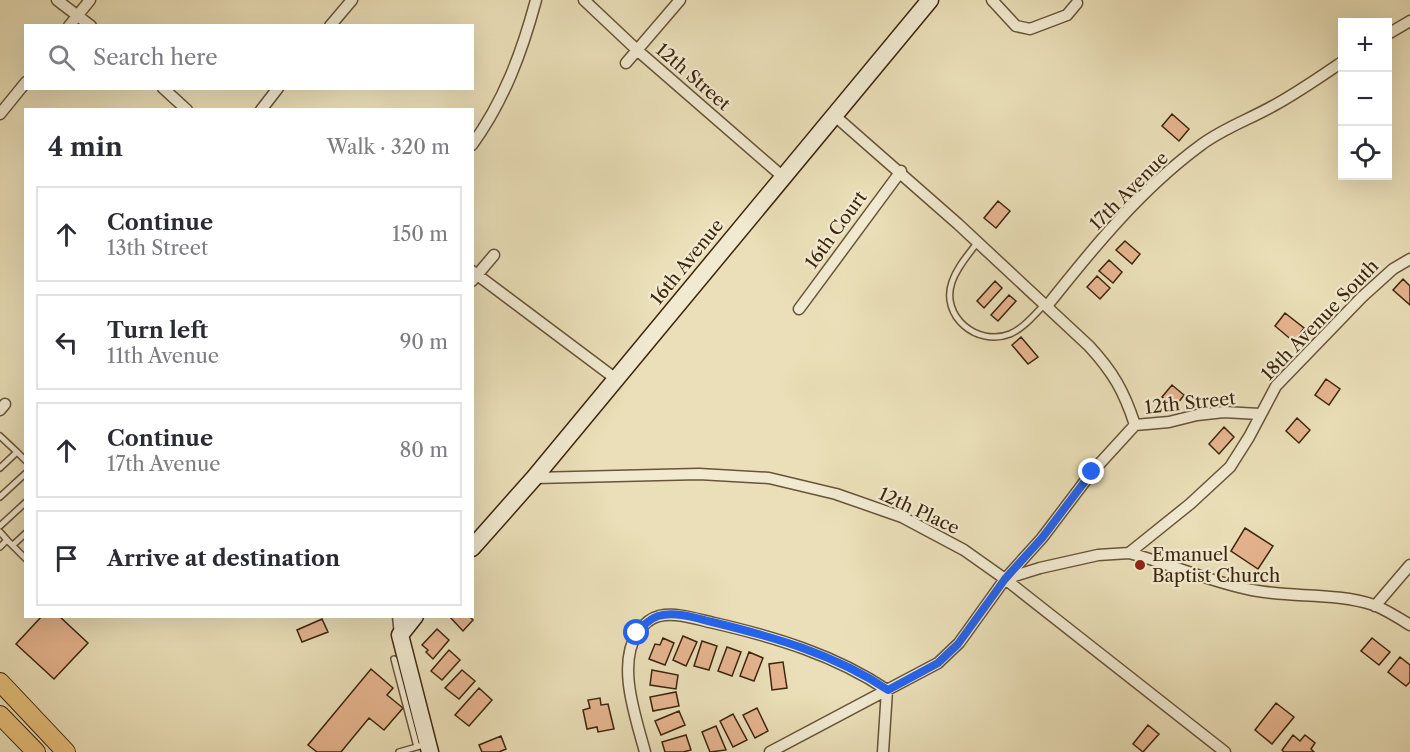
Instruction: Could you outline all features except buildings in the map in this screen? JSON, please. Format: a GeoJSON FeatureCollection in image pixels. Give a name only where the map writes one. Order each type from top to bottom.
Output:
{"type":"FeatureCollection","features":[{"type":"Feature","properties":{"kind":"main road"},"geometry":{"type":"LineString","coordinates":[[0,682],[66,752]]}},
{"type":"Feature","properties":{"kind":"main road"},"geometry":{"type":"LineString","coordinates":[[0,716],[36,752]]}},
{"type":"Feature","properties":{"kind":"street"},"geometry":{"type":"LineString","coordinates":[[57,0],[89,24]]}},
{"type":"Feature","properties":{"kind":"street"},"geometry":{"type":"LineString","coordinates":[[71,24],[90,0]]}},
{"type":"Feature","properties":{"kind":"street"},"geometry":{"type":"LineString","coordinates":[[332,24],[352,0]]}},
{"type":"Feature","properties":{"kind":"street"},"geometry":{"type":"LineString","coordinates":[[474,142],[502,97],[518,58],[536,0]]}},
{"type":"Feature","properties":{"kind":"street","name":"12th Street"},"geometry":{"type":"LineString","coordinates":[[584,0],[782,177]]}},
{"type":"Feature","properties":{"kind":"street"},"geometry":{"type":"LineString","coordinates":[[627,63],[680,0]]}},
{"type":"Feature","properties":{"kind":"street","name":"16th Avenue"},"geometry":{"type":"LineString","coordinates":[[474,546],[534,478],[930,0]]}},
{"type":"Feature","properties":{"kind":"street"},"geometry":{"type":"LineString","coordinates":[[992,0],[1016,26],[1030,29],[1067,15],[1077,3]]}},
{"type":"Feature","properties":{"kind":"street"},"geometry":{"type":"LineString","coordinates":[[1392,32],[1410,21]]}},
{"type":"Feature","properties":{"kind":"street","name":"17th Avenue"},"geometry":{"type":"LineString","coordinates":[[1046,305],[1130,208],[1171,170],[1203,144],[1277,104],[1338,65]]}},
{"type":"Feature","properties":{"kind":"street"},"geometry":{"type":"LineString","coordinates":[[0,114],[24,84]]}},
{"type":"Feature","properties":{"kind":"street"},"geometry":{"type":"LineString","coordinates":[[165,90],[185,108]]}},
{"type":"Feature","properties":{"kind":"street"},"geometry":{"type":"LineString","coordinates":[[267,107],[277,90]]}},
{"type":"Feature","properties":{"kind":"street","name":"12th Street"},"geometry":{"type":"LineString","coordinates":[[835,116],[901,171],[1046,305],[1108,366],[1122,391],[1135,425],[1169,422],[1197,415],[1224,412],[1259,414]]}},
{"type":"Feature","properties":{"kind":"street","name":"16th Court"},"geometry":{"type":"LineString","coordinates":[[799,309],[901,171]]}},
{"type":"Feature","properties":{"kind":"street"},"geometry":{"type":"LineString","coordinates":[[494,255],[474,275],[616,379]]}},
{"type":"Feature","properties":{"kind":"street","name":"18th Avenue South"},"geometry":{"type":"LineString","coordinates":[[1130,553],[1190,504],[1230,467],[1276,386],[1362,297],[1393,269],[1410,259]]}},
{"type":"Feature","properties":{"kind":"street"},"geometry":{"type":"LineString","coordinates":[[770,752],[938,663],[958,644],[1005,579],[1042,538],[1092,472],[1135,425]]}},
{"type":"Feature","properties":{"kind":"street","name":"12th Place"},"geometry":{"type":"LineString","coordinates":[[534,478],[699,474],[769,478],[836,494],[902,517],[964,550],[1005,579],[1225,752]]}},
{"type":"Feature","properties":{"kind":"street"},"geometry":{"type":"LineString","coordinates":[[1005,579],[1098,555],[1130,553],[1178,567],[1214,582],[1254,591],[1355,601],[1375,606],[1410,625]]}},
{"type":"Feature","properties":{"kind":"street"},"geometry":{"type":"LineString","coordinates":[[1375,606],[1410,566]]}},
{"type":"Feature","properties":{"kind":"street"},"geometry":{"type":"LineString","coordinates":[[645,752],[634,713],[628,672],[632,646],[637,633],[657,616],[683,615],[752,632],[817,652],[866,676],[888,690]]}},
{"type":"Feature","properties":{"kind":"street"},"geometry":{"type":"LineString","coordinates":[[398,618],[425,748]]}},
{"type":"Feature","properties":{"kind":"street"},"geometry":{"type":"LineString","coordinates":[[400,635],[413,618]]}},
{"type":"Feature","properties":{"kind":"street"},"geometry":{"type":"LineString","coordinates":[[883,752],[888,690]]}},
{"type":"Feature","properties":{"kind":"lane"},"geometry":{"type":"LineString","coordinates":[[978,242],[961,265],[952,283],[949,301],[957,319],[975,333],[990,337],[1009,334],[1025,324],[1046,305]]}},
{"type":"Feature","properties":{"kind":"lane"},"geometry":{"type":"LineString","coordinates":[[0,436],[24,459]]}},
{"type":"Feature","properties":{"kind":"lane"},"geometry":{"type":"LineString","coordinates":[[0,468],[17,452]]}},
{"type":"Feature","properties":{"kind":"lane"},"geometry":{"type":"LineString","coordinates":[[0,497],[24,475]]}},
{"type":"Feature","properties":{"kind":"lane"},"geometry":{"type":"LineString","coordinates":[[0,526],[24,503]]}},
{"type":"Feature","properties":{"kind":"lane"},"geometry":{"type":"LineString","coordinates":[[0,532],[24,557]]}},
{"type":"Feature","properties":{"kind":"lane"},"geometry":{"type":"LineString","coordinates":[[13,545],[24,535]]}},
{"type":"Feature","properties":{"kind":"lane"},"geometry":{"type":"LineString","coordinates":[[0,547],[7,540]]}},
{"type":"Feature","properties":{"kind":"lane"},"geometry":{"type":"LineString","coordinates":[[394,659],[425,748],[399,752]]}},
{"type":"Feature","properties":{"kind":"place","name":"Emanuel Baptist Church"},"geometry":{"type":"Point","coordinates":[1140,565]}},
{"type":"Feature","properties":{"kind":"route"},"geometry":{"type":"LineString","coordinates":[[637,633],[657,616],[683,615],[752,632],[817,652],[866,676],[888,690],[938,663],[958,644],[1005,579],[1042,538],[1092,472]]}}]}
